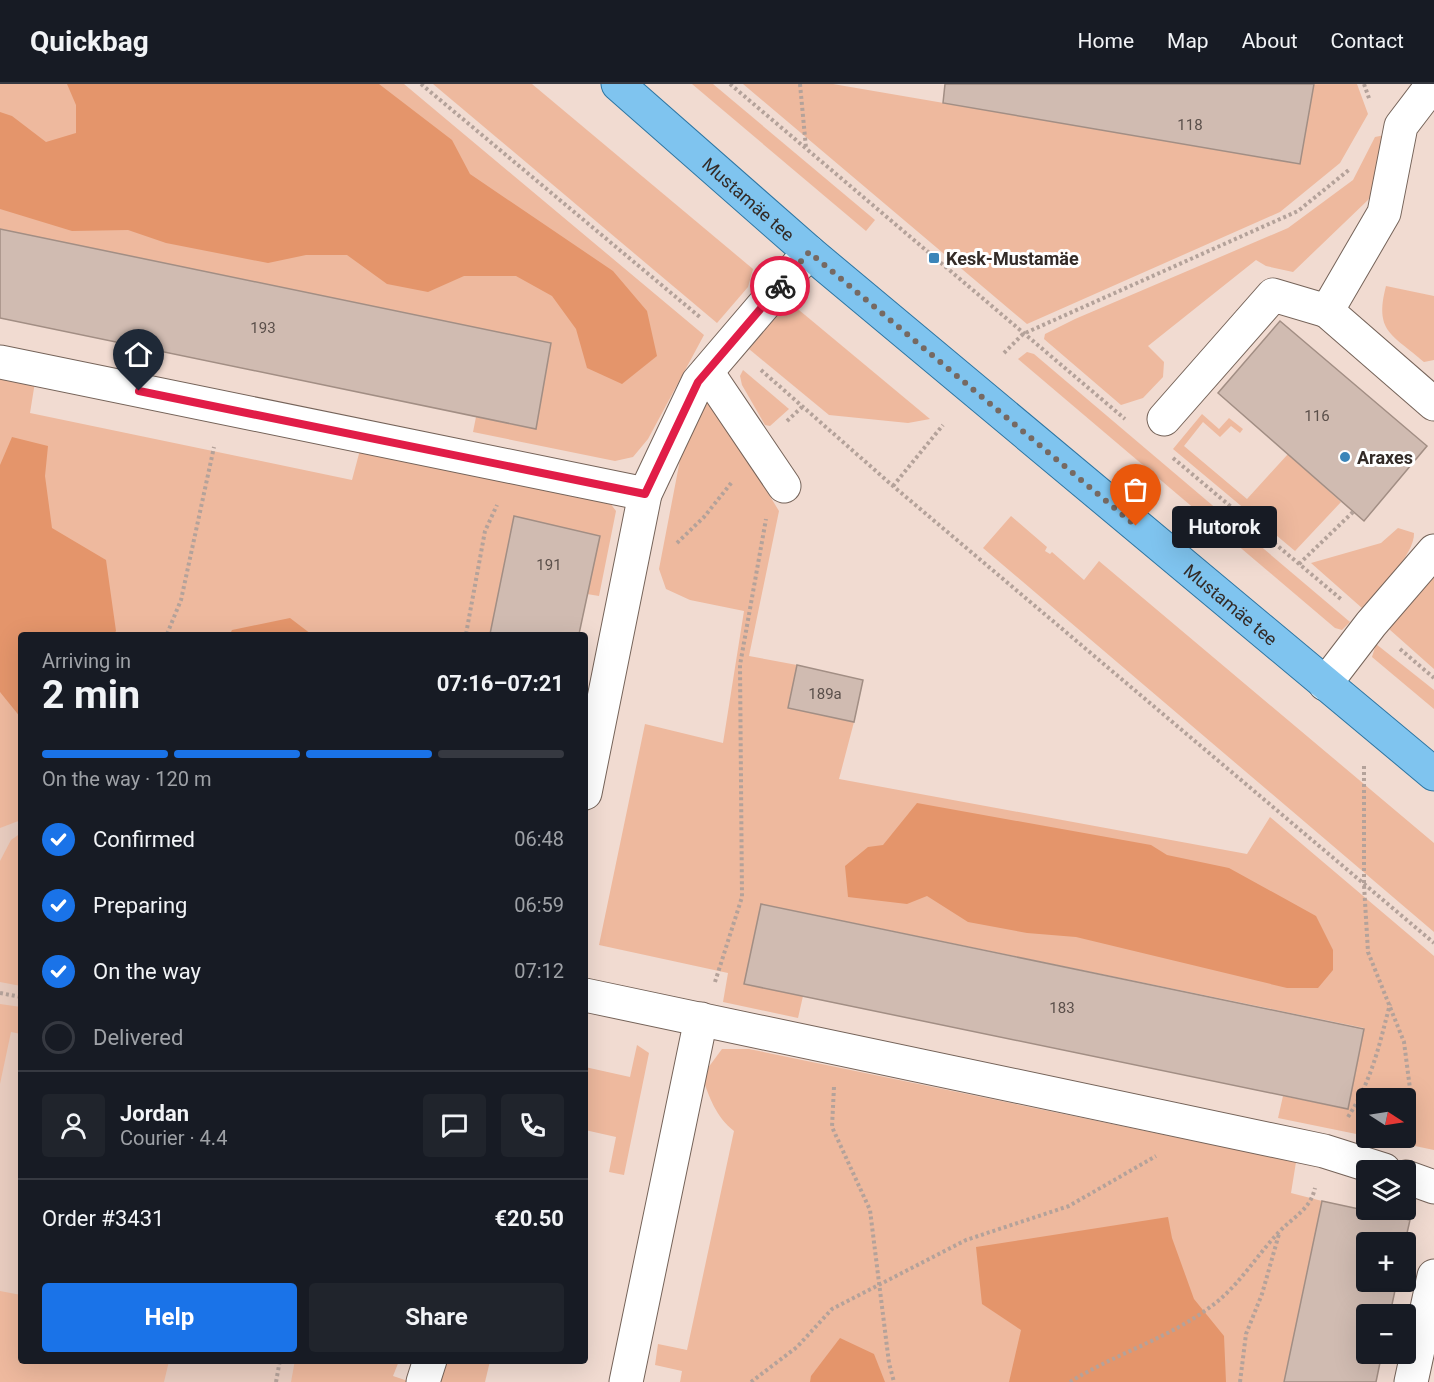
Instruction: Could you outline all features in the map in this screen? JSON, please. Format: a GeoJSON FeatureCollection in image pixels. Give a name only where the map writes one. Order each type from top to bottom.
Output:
{"type":"FeatureCollection","features":[{"type":"Feature","properties":{"kind":"main road","name":"Mustamäe tee"},"geometry":{"type":"LineString","coordinates":[[633,88],[809,252],[1434,774]]}},
{"type":"Feature","properties":{"kind":"street"},"geometry":{"type":"LineString","coordinates":[[1327,311],[1384,213],[1401,126],[1433,84]]}},
{"type":"Feature","properties":{"kind":"street"},"geometry":{"type":"LineString","coordinates":[[588,778],[645,494],[698,382],[809,252]]}},
{"type":"Feature","properties":{"kind":"street"},"geometry":{"type":"LineString","coordinates":[[1164,419],[1273,295],[1327,311],[1434,404]]}},
{"type":"Feature","properties":{"kind":"street"},"geometry":{"type":"LineString","coordinates":[[0,362],[645,494]]}},
{"type":"Feature","properties":{"kind":"street"},"geometry":{"type":"LineString","coordinates":[[707,372],[772,468]]}},
{"type":"Feature","properties":{"kind":"street"},"geometry":{"type":"LineString","coordinates":[[1325,684],[1371,624],[1434,551]]}},
{"type":"Feature","properties":{"kind":"street"},"geometry":{"type":"LineString","coordinates":[[588,996],[1185,1121],[1324,1151],[1356,1161]]}},
{"type":"Feature","properties":{"kind":"street"},"geometry":{"type":"LineString","coordinates":[[626,1382],[701,1019]]}},
{"type":"Feature","properties":{"kind":"street"},"geometry":{"type":"LineString","coordinates":[[1416,1181],[1434,1187]]}},
{"type":"Feature","properties":{"kind":"street"},"geometry":{"type":"LineString","coordinates":[[1411,1382],[1434,1276]]}},
{"type":"Feature","properties":{"kind":"street"},"geometry":{"type":"LineString","coordinates":[[423,1382],[429,1364]]}},
{"type":"Feature","properties":{"kind":"path"},"geometry":{"type":"LineString","coordinates":[[421,84],[731,343],[893,486],[1434,943]]}},
{"type":"Feature","properties":{"kind":"path"},"geometry":{"type":"LineString","coordinates":[[730,84],[1130,423]]}},
{"type":"Feature","properties":{"kind":"path"},"geometry":{"type":"LineString","coordinates":[[800,84],[806,148]]}},
{"type":"Feature","properties":{"kind":"path"},"geometry":{"type":"LineString","coordinates":[[1004,353],[1023,334],[1298,211],[1350,170],[1355,160]]}},
{"type":"Feature","properties":{"kind":"path"},"geometry":{"type":"LineString","coordinates":[[701,1019],[742,897],[740,665],[772,468],[802,407]]}},
{"type":"Feature","properties":{"kind":"path"},"geometry":{"type":"LineString","coordinates":[[168,632],[181,600],[222,408]]}},
{"type":"Feature","properties":{"kind":"path"},"geometry":{"type":"LineString","coordinates":[[893,486],[943,425]]}},
{"type":"Feature","properties":{"kind":"path"},"geometry":{"type":"LineString","coordinates":[[1166,453],[1349,606]]}},
{"type":"Feature","properties":{"kind":"path"},"geometry":{"type":"LineString","coordinates":[[466,632],[485,531],[514,467]]}},
{"type":"Feature","properties":{"kind":"path"},"geometry":{"type":"LineString","coordinates":[[672,547],[704,517],[772,468]]}},
{"type":"Feature","properties":{"kind":"path"},"geometry":{"type":"LineString","coordinates":[[1299,564],[1353,512]]}},
{"type":"Feature","properties":{"kind":"path"},"geometry":{"type":"LineString","coordinates":[[1392,642],[1434,678]]}},
{"type":"Feature","properties":{"kind":"path"},"geometry":{"type":"LineString","coordinates":[[1364,716],[1364,885],[1368,952],[1404,1042],[1410,1088]]}},
{"type":"Feature","properties":{"kind":"path"},"geometry":{"type":"LineString","coordinates":[[0,993],[18,996]]}},
{"type":"Feature","properties":{"kind":"path"},"geometry":{"type":"LineString","coordinates":[[1070,1382],[1100,1364],[1171,1332],[1219,1300],[1280,1230],[1312,1202],[1324,1151],[1365,1089],[1377,1058],[1390,1004]]}},
{"type":"Feature","properties":{"kind":"path"},"geometry":{"type":"LineString","coordinates":[[837,1048],[832,1127],[870,1210],[889,1363],[894,1382]]}},
{"type":"Feature","properties":{"kind":"path"},"geometry":{"type":"LineString","coordinates":[[751,1382],[797,1347],[831,1309],[966,1240],[1069,1206],[1154,1159],[1185,1121]]}},
{"type":"Feature","properties":{"kind":"path"},"geometry":{"type":"LineString","coordinates":[[1240,1382],[1246,1334],[1262,1294],[1280,1230]]}},
{"type":"Feature","properties":{"kind":"path"},"geometry":{"type":"LineString","coordinates":[[276,1382],[279,1364]]}},
{"type":"Feature","properties":{"kind":"shaded area"},"geometry":{"type":"Polygon","coordinates":[[[0,84],[404,84],[704,335],[648,439],[633,457],[615,461],[473,432],[476,417],[536,429],[0,229],[0,84]]]}},
{"type":"Feature","properties":{"kind":"shaded area"},"geometry":{"type":"Polygon","coordinates":[[[67,84],[379,84],[452,140],[470,174],[613,271],[647,311],[657,356],[622,384],[587,368],[576,329],[552,296],[516,276],[464,276],[428,292],[387,284],[347,255],[306,255],[268,263],[166,243],[128,230],[72,231],[0,209],[0,112],[12,116],[46,142],[76,133],[76,105],[67,84]]]}},
{"type":"Feature","properties":{"kind":"shaded area"},"geometry":{"type":"Polygon","coordinates":[[[433,84],[532,84],[753,269],[748,287],[717,323],[433,84]]]}},
{"type":"Feature","properties":{"kind":"shaded area"},"geometry":{"type":"Polygon","coordinates":[[[692,84],[713,84],[875,220],[866,231],[692,84]]]}},
{"type":"Feature","properties":{"kind":"shaded area"},"geometry":{"type":"Polygon","coordinates":[[[743,84],[833,84],[1299,164],[1301,84],[1357,84],[1368,114],[1340,163],[1280,212],[1027,324],[743,84]]]}},
{"type":"Feature","properties":{"kind":"shaded area"},"geometry":{"type":"Polygon","coordinates":[[[1385,135],[1374,190],[1368,200],[1293,272],[1266,266],[1256,260],[1148,346],[1164,362],[1163,377],[1143,398],[1121,405],[1044,339],[1045,334],[1075,319],[1288,228],[1353,180],[1375,137],[1385,135]]]}},
{"type":"Feature","properties":{"kind":"shaded area"},"geometry":{"type":"Polygon","coordinates":[[[1386,286],[1434,296],[1434,360],[1424,362],[1388,331],[1382,313],[1386,286]]]}},
{"type":"Feature","properties":{"kind":"shaded area"},"geometry":{"type":"Polygon","coordinates":[[[789,302],[930,419],[908,423],[829,415],[749,349],[789,302]]]}},
{"type":"Feature","properties":{"kind":"shaded area"},"geometry":{"type":"Polygon","coordinates":[[[1027,352],[1034,354],[1350,622],[1342,630],[1335,628],[1018,359],[1027,352]]]}},
{"type":"Feature","properties":{"kind":"shaded area"},"geometry":{"type":"Polygon","coordinates":[[[743,370],[789,409],[770,426],[765,425],[742,385],[740,376],[743,370]]]}},
{"type":"Feature","properties":{"kind":"shaded area"},"geometry":{"type":"Polygon","coordinates":[[[0,375],[35,382],[30,413],[352,480],[360,450],[610,503],[616,511],[599,596],[587,594],[514,517],[490,632],[18,632],[18,821],[0,828],[0,375]]]}},
{"type":"Feature","properties":{"kind":"shaded area"},"geometry":{"type":"Polygon","coordinates":[[[702,399],[717,405],[722,418],[779,511],[749,656],[797,665],[788,708],[854,722],[839,779],[1247,854],[1270,817],[1434,956],[1434,1150],[1416,1146],[1416,1088],[1356,1088],[1356,1134],[1278,1118],[1283,1096],[1348,1109],[1364,1028],[761,904],[744,984],[803,996],[798,1018],[723,1002],[728,973],[599,945],[645,724],[723,743],[744,611],[690,600],[666,589],[659,569],[684,439],[702,399]]]}},
{"type":"Feature","properties":{"kind":"shaded area"},"geometry":{"type":"Polygon","coordinates":[[[1202,414],[1219,429],[1229,418],[1243,429],[1240,433],[1231,426],[1220,437],[1203,422],[1184,446],[1247,499],[1288,454],[1341,502],[1295,551],[1173,449],[1202,414]]]}},
{"type":"Feature","properties":{"kind":"shaded area"},"geometry":{"type":"Polygon","coordinates":[[[12,437],[48,446],[45,476],[52,528],[106,560],[116,631],[18,632],[18,714],[0,692],[0,465],[12,437]]]}},
{"type":"Feature","properties":{"kind":"shaded area"},"geometry":{"type":"Polygon","coordinates":[[[1011,516],[1047,547],[1045,551],[1050,554],[1052,552],[1084,580],[1099,561],[1434,843],[1434,932],[983,548],[1011,516]]]}},
{"type":"Feature","properties":{"kind":"shaded area"},"geometry":{"type":"Polygon","coordinates":[[[1398,528],[1414,533],[1413,542],[1402,562],[1362,608],[1311,563],[1381,543],[1398,528]]]}},
{"type":"Feature","properties":{"kind":"shaded area"},"geometry":{"type":"Polygon","coordinates":[[[1434,577],[1434,669],[1389,629],[1434,577]]]}},
{"type":"Feature","properties":{"kind":"shaded area"},"geometry":{"type":"Polygon","coordinates":[[[290,618],[308,632],[231,632],[290,618]]]}},
{"type":"Feature","properties":{"kind":"shaded area"},"geometry":{"type":"Polygon","coordinates":[[[1376,644],[1434,690],[1434,709],[1372,657],[1376,644]]]}},
{"type":"Feature","properties":{"kind":"shaded area"},"geometry":{"type":"Polygon","coordinates":[[[0,738],[18,741],[18,1364],[377,1364],[371,1382],[0,1382],[0,738]]]}},
{"type":"Feature","properties":{"kind":"shaded area"},"geometry":{"type":"Polygon","coordinates":[[[917,803],[1151,845],[1167,855],[1229,868],[1316,916],[1333,950],[1333,970],[1318,988],[1287,988],[1076,937],[1027,933],[968,922],[927,896],[907,904],[848,897],[845,866],[868,847],[883,845],[917,803]]]}},
{"type":"Feature","properties":{"kind":"shaded area"},"geometry":{"type":"Polygon","coordinates":[[[18,835],[18,985],[0,982],[0,861],[11,840],[18,835]]]}},
{"type":"Feature","properties":{"kind":"shaded area"},"geometry":{"type":"Polygon","coordinates":[[[0,1004],[18,1007],[18,1033],[11,1032],[0,1084],[0,1004]]]}},
{"type":"Feature","properties":{"kind":"shaded area"},"geometry":{"type":"Polygon","coordinates":[[[637,1045],[649,1053],[624,1175],[609,1172],[616,1137],[588,1131],[588,1068],[630,1077],[637,1045]]]}},
{"type":"Feature","properties":{"kind":"shaded area"},"geometry":{"type":"Polygon","coordinates":[[[722,1049],[749,1049],[1296,1162],[1291,1193],[1322,1201],[1284,1382],[680,1382],[682,1371],[655,1365],[658,1344],[687,1350],[734,1131],[718,1113],[702,1076],[722,1049]]]}},
{"type":"Feature","properties":{"kind":"shaded area"},"geometry":{"type":"Polygon","coordinates":[[[1168,1217],[1172,1238],[1194,1299],[1224,1336],[1226,1382],[1009,1382],[1021,1330],[982,1304],[976,1247],[1168,1217]]]}},
{"type":"Feature","properties":{"kind":"shaded area"},"geometry":{"type":"Polygon","coordinates":[[[0,1291],[18,1294],[18,1364],[168,1364],[164,1382],[0,1382],[0,1291]]]}},
{"type":"Feature","properties":{"kind":"shaded area"},"geometry":{"type":"Polygon","coordinates":[[[840,1338],[874,1354],[885,1382],[810,1382],[811,1376],[840,1338]]]}},
{"type":"Feature","properties":{"kind":"shaded area"},"geometry":{"type":"Polygon","coordinates":[[[294,1364],[398,1364],[393,1376],[411,1382],[291,1382],[294,1364]]]}},
{"type":"Feature","properties":{"kind":"shaded area"},"geometry":{"type":"Polygon","coordinates":[[[443,1364],[489,1364],[485,1382],[436,1382],[443,1364]]]}},
{"type":"Feature","properties":{"kind":"building"},"geometry":{"type":"Polygon","coordinates":[[[945,84],[1314,84],[1300,164],[943,103],[945,84]]]}},
{"type":"Feature","properties":{"kind":"building"},"geometry":{"type":"Polygon","coordinates":[[[0,229],[551,343],[536,429],[0,318],[0,229]]]}},
{"type":"Feature","properties":{"kind":"building"},"geometry":{"type":"Polygon","coordinates":[[[1280,321],[1427,446],[1364,521],[1218,393],[1280,321]]]}},
{"type":"Feature","properties":{"kind":"building"},"geometry":{"type":"Polygon","coordinates":[[[514,516],[600,536],[579,632],[490,632],[514,516]]]}},
{"type":"Feature","properties":{"kind":"building"},"geometry":{"type":"Polygon","coordinates":[[[797,665],[863,680],[854,722],[788,708],[797,665]]]}},
{"type":"Feature","properties":{"kind":"building"},"geometry":{"type":"Polygon","coordinates":[[[761,904],[1364,1029],[1348,1109],[744,984],[761,904]]]}},
{"type":"Feature","properties":{"kind":"building"},"geometry":{"type":"Polygon","coordinates":[[[1322,1201],[1356,1208],[1356,1220],[1410,1220],[1407,1232],[1356,1232],[1356,1292],[1395,1292],[1392,1304],[1356,1304],[1356,1364],[1380,1364],[1376,1382],[1284,1382],[1322,1201]]]}},
{"type":"Feature","properties":{"kind":"way so far"},"geometry":{"type":"LineString","coordinates":[[780,286],[809,252],[1136,526]]}},
{"type":"Feature","properties":{"kind":"place","name":"Kesk-Mustamäe"},"geometry":{"type":"Point","coordinates":[934,258]}},
{"type":"Feature","properties":{"kind":"place","name":"Araxes"},"geometry":{"type":"Point","coordinates":[1345,457]}},
{"type":"Feature","properties":{"kind":"place","name":"Hutorok"},"geometry":{"type":"Point","coordinates":[1136,526]}},
{"type":"Feature","properties":{"kind":"route"},"geometry":{"type":"LineString","coordinates":[[139,391],[645,494],[698,382],[780,286]]}}]}
